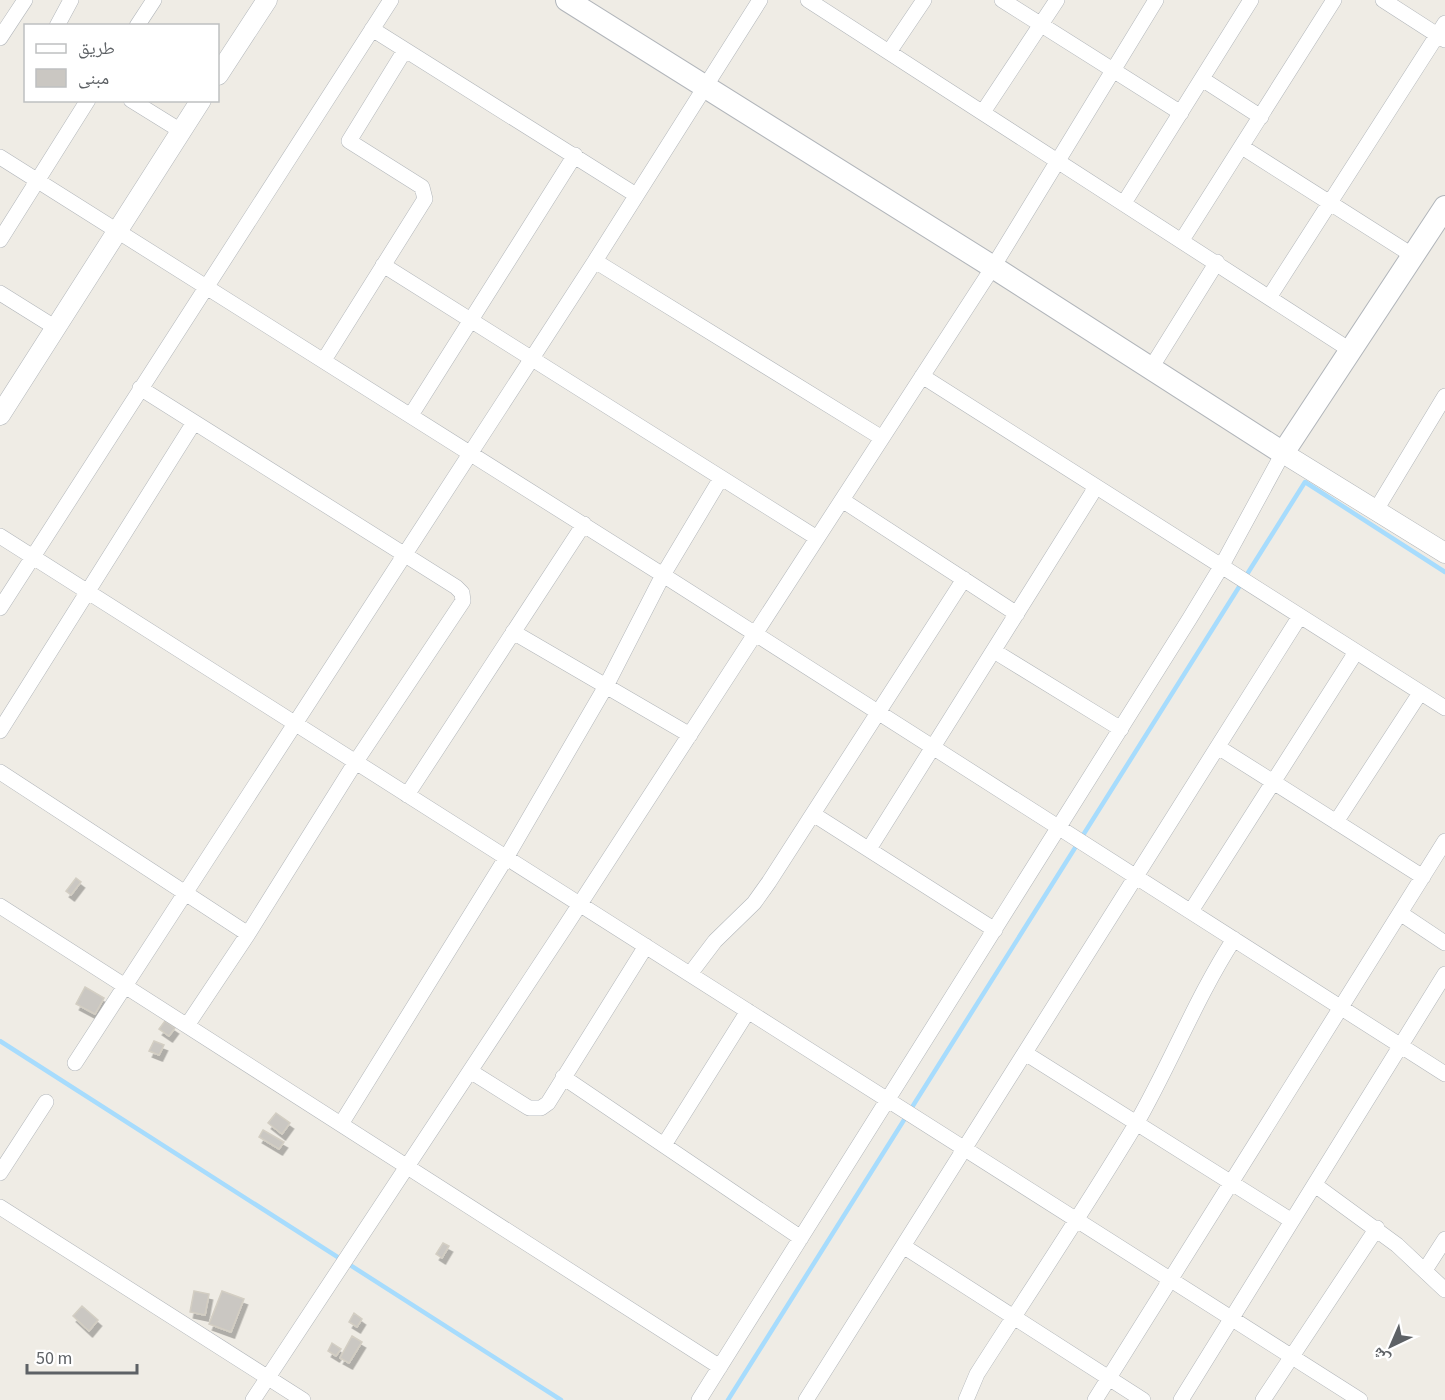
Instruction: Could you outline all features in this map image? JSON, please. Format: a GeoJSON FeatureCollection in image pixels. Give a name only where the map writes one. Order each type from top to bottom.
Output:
{"type":"FeatureCollection","features":[{"type":"Feature","properties":{"kind":"main road"},"geometry":{"type":"LineString","coordinates":[[567,0],[993,267],[1283,453],[1412,255],[1441,218]]}},
{"type":"Feature","properties":{"kind":"street"},"geometry":{"type":"LineString","coordinates":[[3,28],[25,0]]}},
{"type":"Feature","properties":{"kind":"street"},"geometry":{"type":"LineString","coordinates":[[58,24],[71,0]]}},
{"type":"Feature","properties":{"kind":"street"},"geometry":{"type":"LineString","coordinates":[[138,24],[154,0]]}},
{"type":"Feature","properties":{"kind":"street"},"geometry":{"type":"LineString","coordinates":[[219,73],[267,0]]}},
{"type":"Feature","properties":{"kind":"street"},"geometry":{"type":"LineString","coordinates":[[0,608],[140,388],[208,288],[391,0]]}},
{"type":"Feature","properties":{"kind":"street"},"geometry":{"type":"LineString","coordinates":[[75,1064],[403,554],[595,261],[760,0]]}},
{"type":"Feature","properties":{"kind":"street"},"geometry":{"type":"LineString","coordinates":[[808,0],[1350,350]]}},
{"type":"Feature","properties":{"kind":"street"},"geometry":{"type":"LineString","coordinates":[[889,52],[924,0]]}},
{"type":"Feature","properties":{"kind":"street"},"geometry":{"type":"LineString","coordinates":[[1002,0],[1181,113]]}},
{"type":"Feature","properties":{"kind":"street"},"geometry":{"type":"LineString","coordinates":[[983,112],[1057,0]]}},
{"type":"Feature","properties":{"kind":"street"},"geometry":{"type":"LineString","coordinates":[[253,1400],[580,904],[993,267],[1156,0]]}},
{"type":"Feature","properties":{"kind":"street"},"geometry":{"type":"LineString","coordinates":[[1124,203],[1251,0]]}},
{"type":"Feature","properties":{"kind":"street"},"geometry":{"type":"LineString","coordinates":[[1182,240],[1334,0]]}},
{"type":"Feature","properties":{"kind":"street"},"geometry":{"type":"LineString","coordinates":[[1270,297],[1442,33],[1383,0]]}},
{"type":"Feature","properties":{"kind":"street"},"geometry":{"type":"LineString","coordinates":[[372,29],[636,195]]}},
{"type":"Feature","properties":{"kind":"street"},"geometry":{"type":"LineString","coordinates":[[324,360],[426,199],[426,193],[422,187],[351,143],[349,138],[405,50]]}},
{"type":"Feature","properties":{"kind":"street"},"geometry":{"type":"LineString","coordinates":[[1202,79],[1261,117]]}},
{"type":"Feature","properties":{"kind":"street"},"geometry":{"type":"LineString","coordinates":[[0,240],[87,102]]}},
{"type":"Feature","properties":{"kind":"street"},"geometry":{"type":"LineString","coordinates":[[134,102],[181,131]]}},
{"type":"Feature","properties":{"kind":"street"},"geometry":{"type":"LineString","coordinates":[[0,415],[200,102]]}},
{"type":"Feature","properties":{"kind":"street"},"geometry":{"type":"LineString","coordinates":[[1242,147],[1412,255]]}},
{"type":"Feature","properties":{"kind":"street"},"geometry":{"type":"LineString","coordinates":[[411,415],[575,155]]}},
{"type":"Feature","properties":{"kind":"street"},"geometry":{"type":"LineString","coordinates":[[0,157],[756,633],[1445,1074]]}},
{"type":"Feature","properties":{"kind":"street"},"geometry":{"type":"LineString","coordinates":[[595,261],[882,438]]}},
{"type":"Feature","properties":{"kind":"street"},"geometry":{"type":"LineString","coordinates":[[1151,368],[1217,262]]}},
{"type":"Feature","properties":{"kind":"street"},"geometry":{"type":"LineString","coordinates":[[383,265],[817,538]]}},
{"type":"Feature","properties":{"kind":"street"},"geometry":{"type":"LineString","coordinates":[[0,293],[56,328]]}},
{"type":"Feature","properties":{"kind":"street"},"geometry":{"type":"LineString","coordinates":[[922,376],[1445,708]]}},
{"type":"Feature","properties":{"kind":"street"},"geometry":{"type":"LineString","coordinates":[[140,388],[193,424],[456,587],[462,592],[463,602],[355,763],[248,934],[188,1024]]}},
{"type":"Feature","properties":{"kind":"street"},"geometry":{"type":"LineString","coordinates":[[1376,510],[1444,399]]}},
{"type":"Feature","properties":{"kind":"street"},"geometry":{"type":"LineString","coordinates":[[0,731],[193,424]]}},
{"type":"Feature","properties":{"kind":"street"},"geometry":{"type":"LineString","coordinates":[[699,1400],[1221,567],[1283,453],[1445,553]]}},
{"type":"Feature","properties":{"kind":"street"},"geometry":{"type":"LineString","coordinates":[[341,1124],[506,858],[606,686],[663,575],[721,478]]}},
{"type":"Feature","properties":{"kind":"street"},"geometry":{"type":"LineString","coordinates":[[869,849],[1096,487]]}},
{"type":"Feature","properties":{"kind":"street"},"geometry":{"type":"LineString","coordinates":[[842,500],[1017,614]]}},
{"type":"Feature","properties":{"kind":"street"},"geometry":{"type":"LineString","coordinates":[[407,795],[584,524]]}},
{"type":"Feature","properties":{"kind":"street"},"geometry":{"type":"LineString","coordinates":[[0,536],[1359,1400]]}},
{"type":"Feature","properties":{"kind":"street"},"geometry":{"type":"LineString","coordinates":[[690,974],[734,920],[754,903],[880,712],[964,579]]}},
{"type":"Feature","properties":{"kind":"street"},"geometry":{"type":"LineString","coordinates":[[806,1400],[1300,616]]}},
{"type":"Feature","properties":{"kind":"street"},"geometry":{"type":"LineString","coordinates":[[513,632],[690,735]]}},
{"type":"Feature","properties":{"kind":"street"},"geometry":{"type":"LineString","coordinates":[[994,651],[1121,729]]}},
{"type":"Feature","properties":{"kind":"street"},"geometry":{"type":"LineString","coordinates":[[1191,911],[1356,652]]}},
{"type":"Feature","properties":{"kind":"street"},"geometry":{"type":"LineString","coordinates":[[1336,822],[1420,693]]}},
{"type":"Feature","properties":{"kind":"street"},"geometry":{"type":"LineString","coordinates":[[1218,747],[1423,877]]}},
{"type":"Feature","properties":{"kind":"street"},"geometry":{"type":"LineString","coordinates":[[0,772],[248,934]]}},
{"type":"Feature","properties":{"kind":"street"},"geometry":{"type":"LineString","coordinates":[[813,814],[995,930]]}},
{"type":"Feature","properties":{"kind":"street"},"geometry":{"type":"LineString","coordinates":[[1095,1400],[1445,841]]}},
{"type":"Feature","properties":{"kind":"street"},"geometry":{"type":"LineString","coordinates":[[0,906],[720,1366]]}},
{"type":"Feature","properties":{"kind":"street"},"geometry":{"type":"LineString","coordinates":[[1400,913],[1445,943]]}},
{"type":"Feature","properties":{"kind":"street"},"geometry":{"type":"LineString","coordinates":[[966,1400],[977,1374],[1136,1123],[1188,1026],[1210,976],[1234,939]]}},
{"type":"Feature","properties":{"kind":"street"},"geometry":{"type":"LineString","coordinates":[[470,1071],[529,1108],[541,1108],[549,1103],[646,946]]}},
{"type":"Feature","properties":{"kind":"street"},"geometry":{"type":"LineString","coordinates":[[1181,1400],[1445,974]]}},
{"type":"Feature","properties":{"kind":"street"},"geometry":{"type":"LineString","coordinates":[[664,1145],[748,1011]]}},
{"type":"Feature","properties":{"kind":"street"},"geometry":{"type":"LineString","coordinates":[[1025,1053],[1292,1221]]}},
{"type":"Feature","properties":{"kind":"street"},"geometry":{"type":"LineString","coordinates":[[563,1077],[801,1238]]}},
{"type":"Feature","properties":{"kind":"street"},"geometry":{"type":"LineString","coordinates":[[0,1173],[46,1102]]}},
{"type":"Feature","properties":{"kind":"street"},"geometry":{"type":"LineString","coordinates":[[1315,1185],[1377,1228],[1445,1290]]}},
{"type":"Feature","properties":{"kind":"street"},"geometry":{"type":"LineString","coordinates":[[0,1207],[303,1400]]}},
{"type":"Feature","properties":{"kind":"street"},"geometry":{"type":"LineString","coordinates":[[1263,1400],[1377,1228]]}},
{"type":"Feature","properties":{"kind":"street"},"geometry":{"type":"LineString","coordinates":[[1425,1270],[1445,1239]]}},
{"type":"Feature","properties":{"kind":"street"},"geometry":{"type":"LineString","coordinates":[[903,1246],[1143,1400]]}},
{"type":"Feature","properties":{"kind":"building"},"geometry":{"type":"Polygon","coordinates":[[[76,878],[81,882],[71,895],[66,891],[76,878]]]}},
{"type":"Feature","properties":{"kind":"building"},"geometry":{"type":"Polygon","coordinates":[[[85,987],[104,998],[95,1014],[76,1004],[85,987]]]}},
{"type":"Feature","properties":{"kind":"building"},"geometry":{"type":"Polygon","coordinates":[[[165,1021],[175,1028],[169,1036],[159,1029],[165,1021]]]}},
{"type":"Feature","properties":{"kind":"building"},"geometry":{"type":"Polygon","coordinates":[[[154,1041],[164,1045],[159,1055],[149,1051],[154,1041]]]}},
{"type":"Feature","properties":{"kind":"building"},"geometry":{"type":"Polygon","coordinates":[[[276,1113],[290,1123],[282,1134],[268,1123],[276,1113]]]}},
{"type":"Feature","properties":{"kind":"building"},"geometry":{"type":"Polygon","coordinates":[[[263,1130],[284,1142],[279,1149],[259,1137],[263,1130]]]}},
{"type":"Feature","properties":{"kind":"building"},"geometry":{"type":"Polygon","coordinates":[[[443,1243],[449,1246],[442,1258],[436,1254],[443,1243]]]}},
{"type":"Feature","properties":{"kind":"building"},"geometry":{"type":"Polygon","coordinates":[[[194,1291],[209,1294],[205,1315],[190,1312],[194,1291]]]}},
{"type":"Feature","properties":{"kind":"building"},"geometry":{"type":"Polygon","coordinates":[[[222,1291],[244,1299],[231,1332],[209,1324],[222,1291]]]}},
{"type":"Feature","properties":{"kind":"building"},"geometry":{"type":"Polygon","coordinates":[[[82,1306],[98,1320],[89,1331],[73,1316],[82,1306]]]}},
{"type":"Feature","properties":{"kind":"building"},"geometry":{"type":"Polygon","coordinates":[[[354,1313],[362,1319],[357,1327],[349,1322],[354,1313]]]}},
{"type":"Feature","properties":{"kind":"building"},"geometry":{"type":"Polygon","coordinates":[[[352,1336],[362,1342],[349,1363],[340,1358],[352,1336]]]}},
{"type":"Feature","properties":{"kind":"building"},"geometry":{"type":"Polygon","coordinates":[[[332,1343],[341,1349],[336,1356],[328,1351],[332,1343]]]}},
{"type":"Feature","properties":{"kind":"waterway"},"geometry":{"type":"LineString","coordinates":[[728,1400],[1305,482],[1445,572]]}},
{"type":"Feature","properties":{"kind":"waterway"},"geometry":{"type":"LineString","coordinates":[[0,1041],[561,1400]]}}]}
